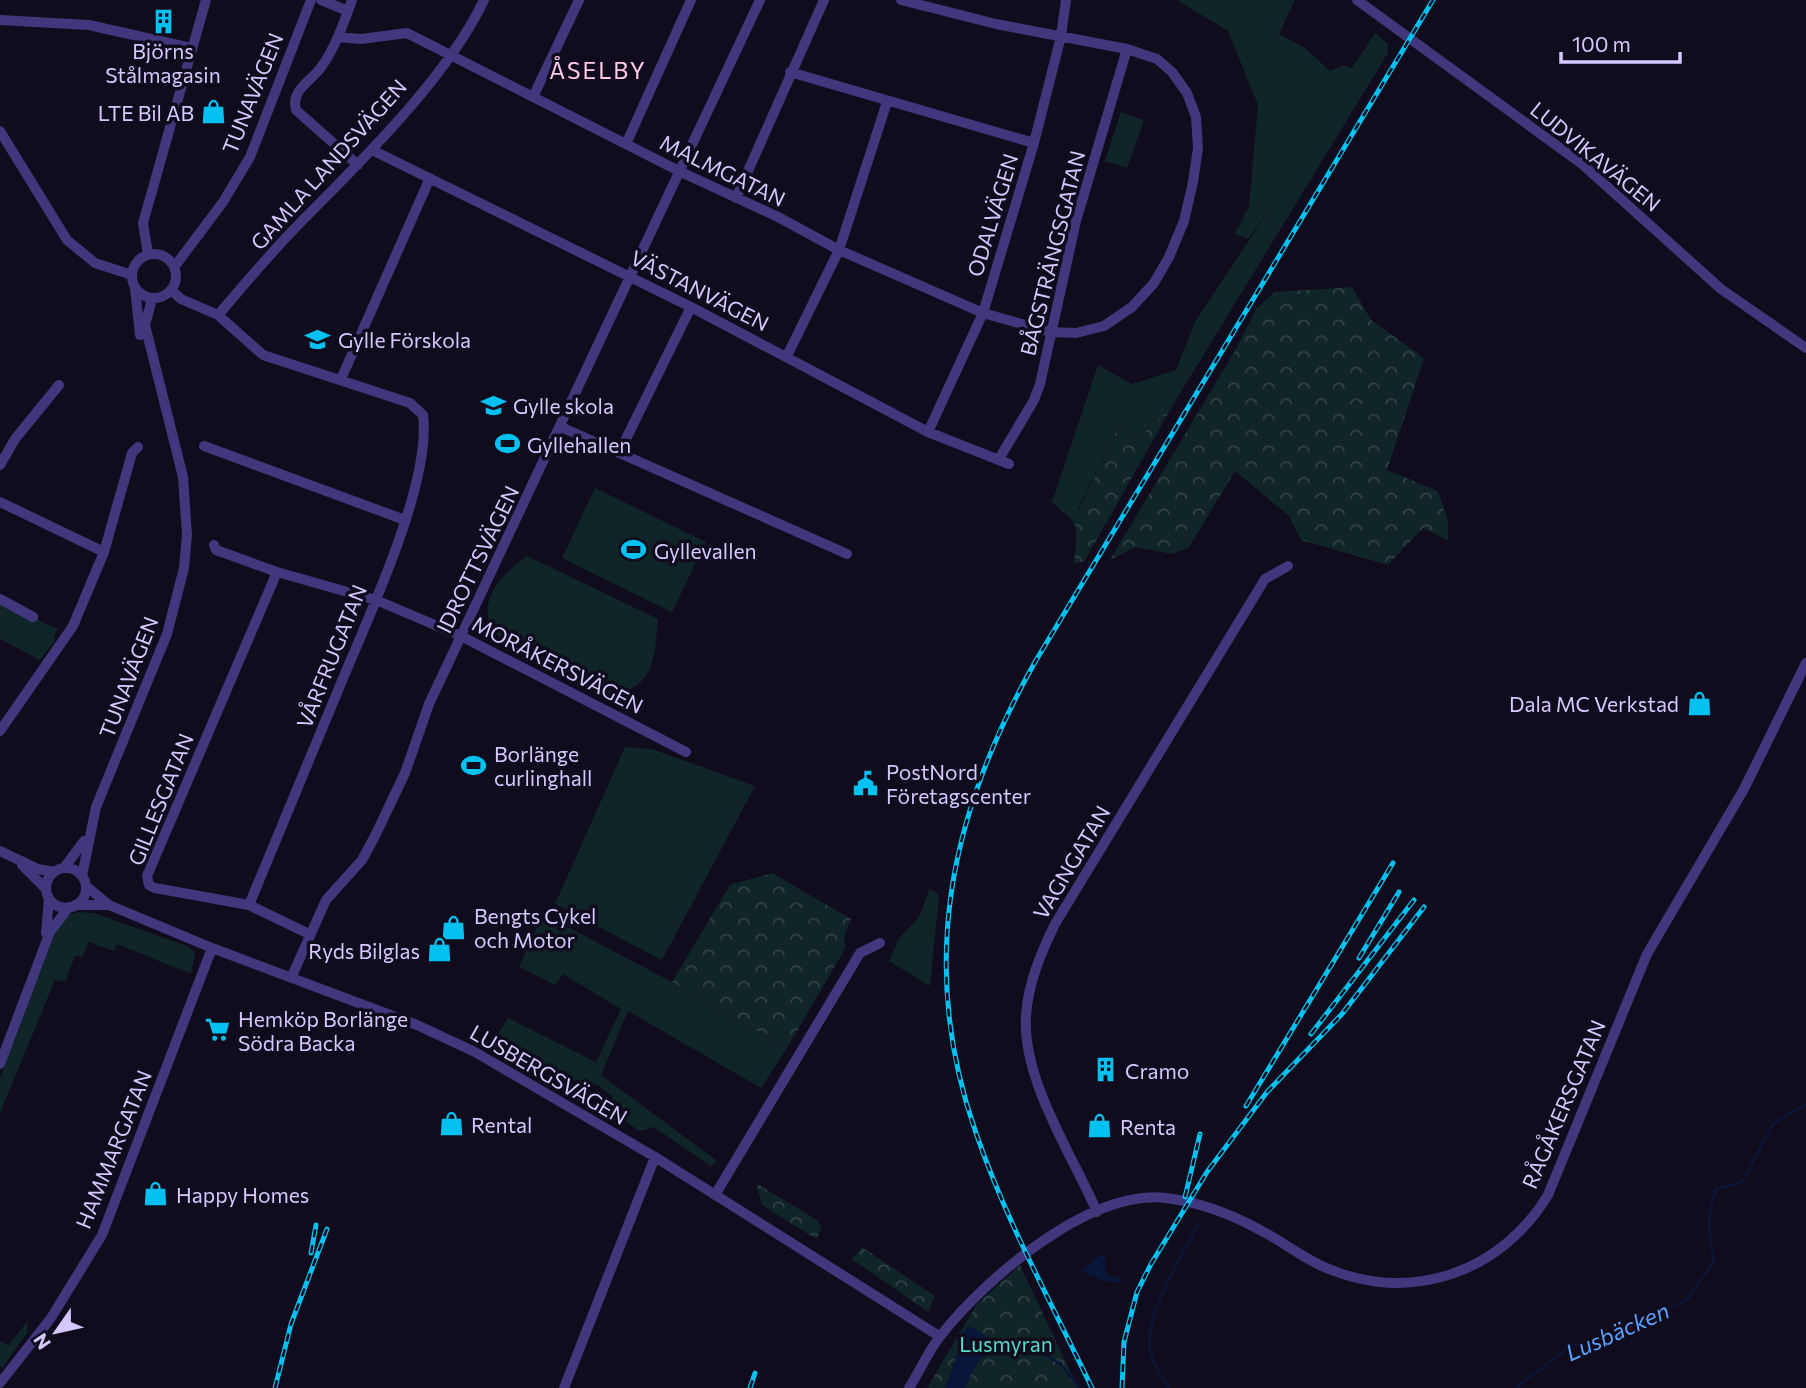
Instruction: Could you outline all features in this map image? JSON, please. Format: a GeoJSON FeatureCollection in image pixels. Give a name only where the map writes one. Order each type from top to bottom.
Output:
{"type":"FeatureCollection","features":[{"type":"Feature","properties":{"kind":"street"},"geometry":{"type":"LineString","coordinates":[[148,254],[144,223],[206,0]]}},
{"type":"Feature","properties":{"kind":"street","name":"TUNAVÄGEN"},"geometry":{"type":"LineString","coordinates":[[175,266],[223,202],[250,157],[311,0]]}},
{"type":"Feature","properties":{"kind":"street"},"geometry":{"type":"LineString","coordinates":[[321,0],[350,5],[338,37],[321,67],[295,95],[294,104],[296,110],[358,165]]}},
{"type":"Feature","properties":{"kind":"street","name":"GAMLA LANDSVÄGEN"},"geometry":{"type":"LineString","coordinates":[[218,315],[297,225],[372,149],[450,56],[484,0]]}},
{"type":"Feature","properties":{"kind":"street"},"geometry":{"type":"LineString","coordinates":[[533,97],[579,0]]}},
{"type":"Feature","properties":{"kind":"street"},"geometry":{"type":"LineString","coordinates":[[626,144],[691,0]]}},
{"type":"Feature","properties":{"kind":"street","name":"IDROTTSVÄGEN"},"geometry":{"type":"LineString","coordinates":[[292,976],[326,900],[362,860],[375,836],[405,773],[429,704],[760,0]]}},
{"type":"Feature","properties":{"kind":"street"},"geometry":{"type":"LineString","coordinates":[[736,198],[824,0]]}},
{"type":"Feature","properties":{"kind":"street","name":"MALMGATAN"},"geometry":{"type":"LineString","coordinates":[[338,37],[361,39],[407,33],[839,250],[983,313],[1050,332],[1076,333],[1104,326],[1132,307],[1154,283],[1184,221],[1198,148],[1196,117],[1187,93],[1172,72],[1157,59],[1127,49],[940,12],[901,0]]}},
{"type":"Feature","properties":{"kind":"street","name":"ODALVÄGEN"},"geometry":{"type":"LineString","coordinates":[[928,432],[983,313],[1034,143],[1061,36],[1066,0]]}},
{"type":"Feature","properties":{"kind":"street","name":"LUDVIKAVÄGEN"},"geometry":{"type":"LineString","coordinates":[[1357,0],[1582,164],[1721,289],[1806,348]]}},
{"type":"Feature","properties":{"kind":"street"},"geometry":{"type":"LineString","coordinates":[[0,20],[89,25],[191,48]]}},
{"type":"Feature","properties":{"kind":"street","name":"BÅGSTRÄNGSGATAN"},"geometry":{"type":"LineString","coordinates":[[1004,461],[1034,400],[1076,221],[1127,49]]}},
{"type":"Feature","properties":{"kind":"street"},"geometry":{"type":"LineString","coordinates":[[790,72],[1034,143]]}},
{"type":"Feature","properties":{"kind":"street"},"geometry":{"type":"LineString","coordinates":[[787,356],[839,250],[887,102]]}},
{"type":"Feature","properties":{"kind":"street"},"geometry":{"type":"LineString","coordinates":[[0,131],[67,240],[95,263],[132,275]]}},
{"type":"Feature","properties":{"kind":"street","name":"VÄSTANVÄGEN"},"geometry":{"type":"LineString","coordinates":[[372,149],[691,307],[928,432],[1004,461]]}},
{"type":"Feature","properties":{"kind":"street"},"geometry":{"type":"LineString","coordinates":[[172,291],[181,299],[218,315],[263,355],[341,379],[430,178]]}},
{"type":"Feature","properties":{"kind":"street"},"geometry":{"type":"LineString","coordinates":[[148,254],[160,254],[175,266],[177,279],[172,291],[166,296],[152,299],[135,288],[132,275],[136,262],[148,254]]}},
{"type":"Feature","properties":{"kind":"street","name":"TUNAVÄGEN"},"geometry":{"type":"LineString","coordinates":[[135,288],[145,358],[180,478],[187,535]]}},
{"type":"Feature","properties":{"kind":"street","name":"TUNAVÄGEN"},"geometry":{"type":"LineString","coordinates":[[84,881],[96,807],[167,634],[184,568],[187,535],[183,477],[146,334],[146,314],[152,299]]}},
{"type":"Feature","properties":{"kind":"street"},"geometry":{"type":"LineString","coordinates":[[619,453],[691,307]]}},
{"type":"Feature","properties":{"kind":"street","name":"VÅRFRUGATAN"},"geometry":{"type":"LineString","coordinates":[[249,905],[376,600],[405,520],[426,435],[423,415],[410,403],[341,379]]}},
{"type":"Feature","properties":{"kind":"street"},"geometry":{"type":"LineString","coordinates":[[0,465],[15,439],[59,385]]}},
{"type":"Feature","properties":{"kind":"street"},"geometry":{"type":"LineString","coordinates":[[561,427],[847,554]]}},
{"type":"Feature","properties":{"kind":"street"},"geometry":{"type":"LineString","coordinates":[[204,446],[405,520]]}},
{"type":"Feature","properties":{"kind":"street"},"geometry":{"type":"LineString","coordinates":[[0,731],[5,714],[73,626],[104,552],[132,453],[138,447]]}},
{"type":"Feature","properties":{"kind":"street"},"geometry":{"type":"LineString","coordinates":[[0,502],[104,552]]}},
{"type":"Feature","properties":{"kind":"street","name":"MORÅKERSVÄGEN"},"geometry":{"type":"LineString","coordinates":[[214,545],[216,550],[277,572],[376,600],[461,636],[686,752]]}},
{"type":"Feature","properties":{"kind":"street","name":"VAGNGATAN"},"geometry":{"type":"LineString","coordinates":[[1097,1212],[1034,1072],[1026,1034],[1026,1015],[1038,959],[1055,924],[1265,579],[1288,566]]}},
{"type":"Feature","properties":{"kind":"street","name":"GILLESGATAN"},"geometry":{"type":"LineString","coordinates":[[277,572],[147,876],[149,885],[155,888],[249,905],[309,934]]}},
{"type":"Feature","properties":{"kind":"street"},"geometry":{"type":"LineString","coordinates":[[0,599],[33,617]]}},
{"type":"Feature","properties":{"kind":"street","name":"RÅGÅKERSGATAN"},"geometry":{"type":"LineString","coordinates":[[909,1388],[939,1336],[1003,1269],[1059,1232],[1097,1212],[1129,1201],[1163,1198],[1223,1211],[1327,1269],[1373,1282],[1409,1283],[1446,1277],[1484,1261],[1503,1248],[1528,1224],[1548,1195],[1647,954],[1744,789],[1806,663]]}},
{"type":"Feature","properties":{"kind":"street","name":"TUNAVÄGEN"},"geometry":{"type":"LineString","coordinates":[[59,870],[91,830]]}},
{"type":"Feature","properties":{"kind":"street"},"geometry":{"type":"LineString","coordinates":[[0,851],[17,861],[57,906],[72,906]]}},
{"type":"Feature","properties":{"kind":"street"},"geometry":{"type":"LineString","coordinates":[[0,1064],[50,932],[84,896],[84,881],[59,870],[17,861]]}},
{"type":"Feature","properties":{"kind":"street"},"geometry":{"type":"LineString","coordinates":[[0,1052],[39,954],[46,931],[47,893],[59,870]]}},
{"type":"Feature","properties":{"kind":"street","name":"LUSBERGSVÄGEN"},"geometry":{"type":"LineString","coordinates":[[84,881],[109,905],[212,948],[292,976],[475,1052],[655,1157],[939,1336]]}},
{"type":"Feature","properties":{"kind":"street","name":"LUSBERGSVÄGEN"},"geometry":{"type":"LineString","coordinates":[[72,906],[109,905]]}},
{"type":"Feature","properties":{"kind":"street"},"geometry":{"type":"LineString","coordinates":[[715,1195],[860,953],[880,943]]}},
{"type":"Feature","properties":{"kind":"street","name":"HAMMARGATAN"},"geometry":{"type":"LineString","coordinates":[[0,1383],[51,1318],[102,1235],[212,948]]}},
{"type":"Feature","properties":{"kind":"street"},"geometry":{"type":"LineString","coordinates":[[564,1388],[655,1157]]}},
{"type":"Feature","properties":{"kind":"green space"},"geometry":{"type":"Polygon","coordinates":[[[1177,0],[1295,0],[1279,34],[1305,48],[1330,71],[1343,65],[1352,68],[1375,33],[1388,44],[1388,53],[1173,405],[1141,436],[1118,428],[1077,511],[1054,496],[1098,365],[1132,384],[1176,370],[1195,322],[1269,210],[1248,239],[1235,234],[1249,206],[1258,105],[1228,31],[1177,0]]]}},
{"type":"Feature","properties":{"kind":"green space"},"geometry":{"type":"Polygon","coordinates":[[[1121,112],[1144,120],[1127,168],[1105,161],[1121,112]]]}},
{"type":"Feature","properties":{"kind":"green space"},"geometry":{"type":"Polygon","coordinates":[[[1352,287],[1371,320],[1424,358],[1387,470],[1438,491],[1448,521],[1448,540],[1423,528],[1388,565],[1301,540],[1289,516],[1235,471],[1189,547],[1172,554],[1136,547],[1110,560],[1236,349],[1257,308],[1275,292],[1352,287]]]}},
{"type":"Feature","properties":{"kind":"green space"},"geometry":{"type":"Polygon","coordinates":[[[1173,405],[1084,562],[1074,563],[1076,527],[1069,516],[1051,502],[1054,496],[1078,511],[1118,428],[1141,436],[1173,405]]]}},
{"type":"Feature","properties":{"kind":"green space","name":"Gyllevallen"},"geometry":{"type":"Polygon","coordinates":[[[595,488],[706,542],[672,612],[562,558],[595,488]]]}},
{"type":"Feature","properties":{"kind":"green space"},"geometry":{"type":"Polygon","coordinates":[[[527,556],[658,619],[653,660],[643,680],[621,692],[605,694],[504,642],[493,630],[488,618],[488,606],[497,584],[527,556]]]}},
{"type":"Feature","properties":{"kind":"green space"},"geometry":{"type":"Polygon","coordinates":[[[0,602],[58,629],[54,636],[55,641],[40,660],[0,639],[0,602]]]}},
{"type":"Feature","properties":{"kind":"green space"},"geometry":{"type":"Polygon","coordinates":[[[625,747],[652,749],[755,786],[662,960],[555,904],[625,747]]]}},
{"type":"Feature","properties":{"kind":"green space"},"geometry":{"type":"Polygon","coordinates":[[[772,873],[851,919],[844,937],[846,947],[787,1048],[672,982],[730,885],[772,873]]]}},
{"type":"Feature","properties":{"kind":"green space"},"geometry":{"type":"Polygon","coordinates":[[[930,888],[939,895],[930,986],[889,961],[899,938],[919,917],[930,888]]]}},
{"type":"Feature","properties":{"kind":"green space"},"geometry":{"type":"Polygon","coordinates":[[[78,912],[94,913],[187,946],[195,952],[191,974],[117,944],[114,951],[89,942],[82,957],[75,956],[65,982],[55,980],[0,1113],[0,1078],[58,926],[66,916],[78,912]]]}},
{"type":"Feature","properties":{"kind":"green space"},"geometry":{"type":"Polygon","coordinates":[[[543,914],[672,982],[787,1048],[761,1088],[628,1011],[601,1075],[716,1160],[712,1167],[654,1127],[639,1131],[613,1112],[612,1096],[597,1085],[578,1083],[495,1038],[508,1018],[596,1062],[621,1009],[563,974],[555,985],[519,967],[543,914]]]}},
{"type":"Feature","properties":{"kind":"green space"},"geometry":{"type":"Polygon","coordinates":[[[756,1183],[817,1220],[822,1229],[816,1239],[762,1205],[756,1183]]]}},
{"type":"Feature","properties":{"kind":"green space"},"geometry":{"type":"Polygon","coordinates":[[[862,1247],[935,1296],[928,1312],[852,1259],[862,1247]]]}},
{"type":"Feature","properties":{"kind":"green space","name":"Lusmyran"},"geometry":{"type":"Polygon","coordinates":[[[1020,1265],[1078,1388],[927,1388],[977,1304],[1020,1265]]]}},
{"type":"Feature","properties":{"kind":"green space"},"geometry":{"type":"Polygon","coordinates":[[[28,1320],[27,1333],[3,1367],[0,1366],[0,1341],[9,1345],[28,1320]]]}},
{"type":"Feature","properties":{"kind":"water"},"geometry":{"type":"Polygon","coordinates":[[[1101,1255],[1105,1255],[1106,1274],[1125,1283],[1105,1281],[1081,1271],[1101,1255]]]}},
{"type":"Feature","properties":{"kind":"water"},"geometry":{"type":"Polygon","coordinates":[[[969,1326],[987,1337],[994,1347],[976,1364],[965,1388],[945,1388],[958,1352],[959,1336],[969,1326]]]}},
{"type":"Feature","properties":{"kind":"waterway","name":"Lusbäcken"},"geometry":{"type":"LineString","coordinates":[[1515,1388],[1571,1346],[1637,1324],[1688,1299],[1714,1261],[1709,1225],[1716,1189],[1742,1182],[1773,1124],[1806,1104]]}},
{"type":"Feature","properties":{"kind":"waterway"},"geometry":{"type":"LineString","coordinates":[[1169,1388],[1151,1354],[1149,1340],[1152,1323],[1173,1270],[1198,1225]]}},
{"type":"Feature","properties":{"kind":"waterway"},"geometry":{"type":"LineString","coordinates":[[1033,1347],[1060,1364],[1080,1388]]}},
{"type":"Feature","properties":{"kind":"railway"},"geometry":{"type":"LineString","coordinates":[[1092,1388],[1001,1198],[976,1133],[958,1071],[948,1010],[946,950],[952,891],[963,833],[982,776],[1006,719],[1035,662],[1433,0]]}},
{"type":"Feature","properties":{"kind":"railway"},"geometry":{"type":"LineString","coordinates":[[1246,1106],[1393,863]]}},
{"type":"Feature","properties":{"kind":"railway"},"geometry":{"type":"LineString","coordinates":[[1359,958],[1399,892]]}},
{"type":"Feature","properties":{"kind":"railway"},"geometry":{"type":"LineString","coordinates":[[1311,1034],[1414,900]]}},
{"type":"Feature","properties":{"kind":"railway"},"geometry":{"type":"LineString","coordinates":[[1122,1388],[1124,1342],[1137,1292],[1207,1172],[1267,1092],[1342,1014],[1424,907]]}},
{"type":"Feature","properties":{"kind":"railway"},"geometry":{"type":"LineString","coordinates":[[1185,1197],[1200,1134]]}},
{"type":"Feature","properties":{"kind":"railway"},"geometry":{"type":"LineString","coordinates":[[311,1253],[316,1225]]}},
{"type":"Feature","properties":{"kind":"railway"},"geometry":{"type":"LineString","coordinates":[[275,1388],[291,1324],[327,1229]]}},
{"type":"Feature","properties":{"kind":"railway"},"geometry":{"type":"LineString","coordinates":[[750,1388],[755,1373]]}},
{"type":"Feature","properties":{"kind":"place","name":"Björns Stålmagasin"},"geometry":{"type":"Point","coordinates":[163,21]}},
{"type":"Feature","properties":{"kind":"place","name":"LTE Bil AB"},"geometry":{"type":"Point","coordinates":[214,112]}},
{"type":"Feature","properties":{"kind":"place","name":"Gylle Förskola"},"geometry":{"type":"Point","coordinates":[318,339]}},
{"type":"Feature","properties":{"kind":"place","name":"Gylle skola"},"geometry":{"type":"Point","coordinates":[493,405]}},
{"type":"Feature","properties":{"kind":"place","name":"Gyllehallen"},"geometry":{"type":"Point","coordinates":[507,444]}},
{"type":"Feature","properties":{"kind":"place","name":"Gyllevallen"},"geometry":{"type":"Point","coordinates":[634,550]}},
{"type":"Feature","properties":{"kind":"place","name":"Dala MC Verkstad"},"geometry":{"type":"Point","coordinates":[1699,703]}},
{"type":"Feature","properties":{"kind":"place","name":"Borlänge curlinghall"},"geometry":{"type":"Point","coordinates":[474,765]}},
{"type":"Feature","properties":{"kind":"place","name":"PostNord Företagscenter"},"geometry":{"type":"Point","coordinates":[866,783]}},
{"type":"Feature","properties":{"kind":"place","name":"Bengts Cykel och Motor"},"geometry":{"type":"Point","coordinates":[454,927]}},
{"type":"Feature","properties":{"kind":"place","name":"Ryds Bilglas"},"geometry":{"type":"Point","coordinates":[440,950]}},
{"type":"Feature","properties":{"kind":"place","name":"Hemköp Borlänge Södra Backa"},"geometry":{"type":"Point","coordinates":[218,1030]}},
{"type":"Feature","properties":{"kind":"place","name":"Cramo"},"geometry":{"type":"Point","coordinates":[1105,1070]}},
{"type":"Feature","properties":{"kind":"place","name":"Rental"},"geometry":{"type":"Point","coordinates":[451,1124]}},
{"type":"Feature","properties":{"kind":"place","name":"Renta"},"geometry":{"type":"Point","coordinates":[1100,1126]}},
{"type":"Feature","properties":{"kind":"place","name":"Happy Homes"},"geometry":{"type":"Point","coordinates":[156,1194]}},
{"type":"Feature","properties":{"kind":"district","name":"ÅSELBY"},"geometry":{"type":"Point","coordinates":[598,70]}}]}
